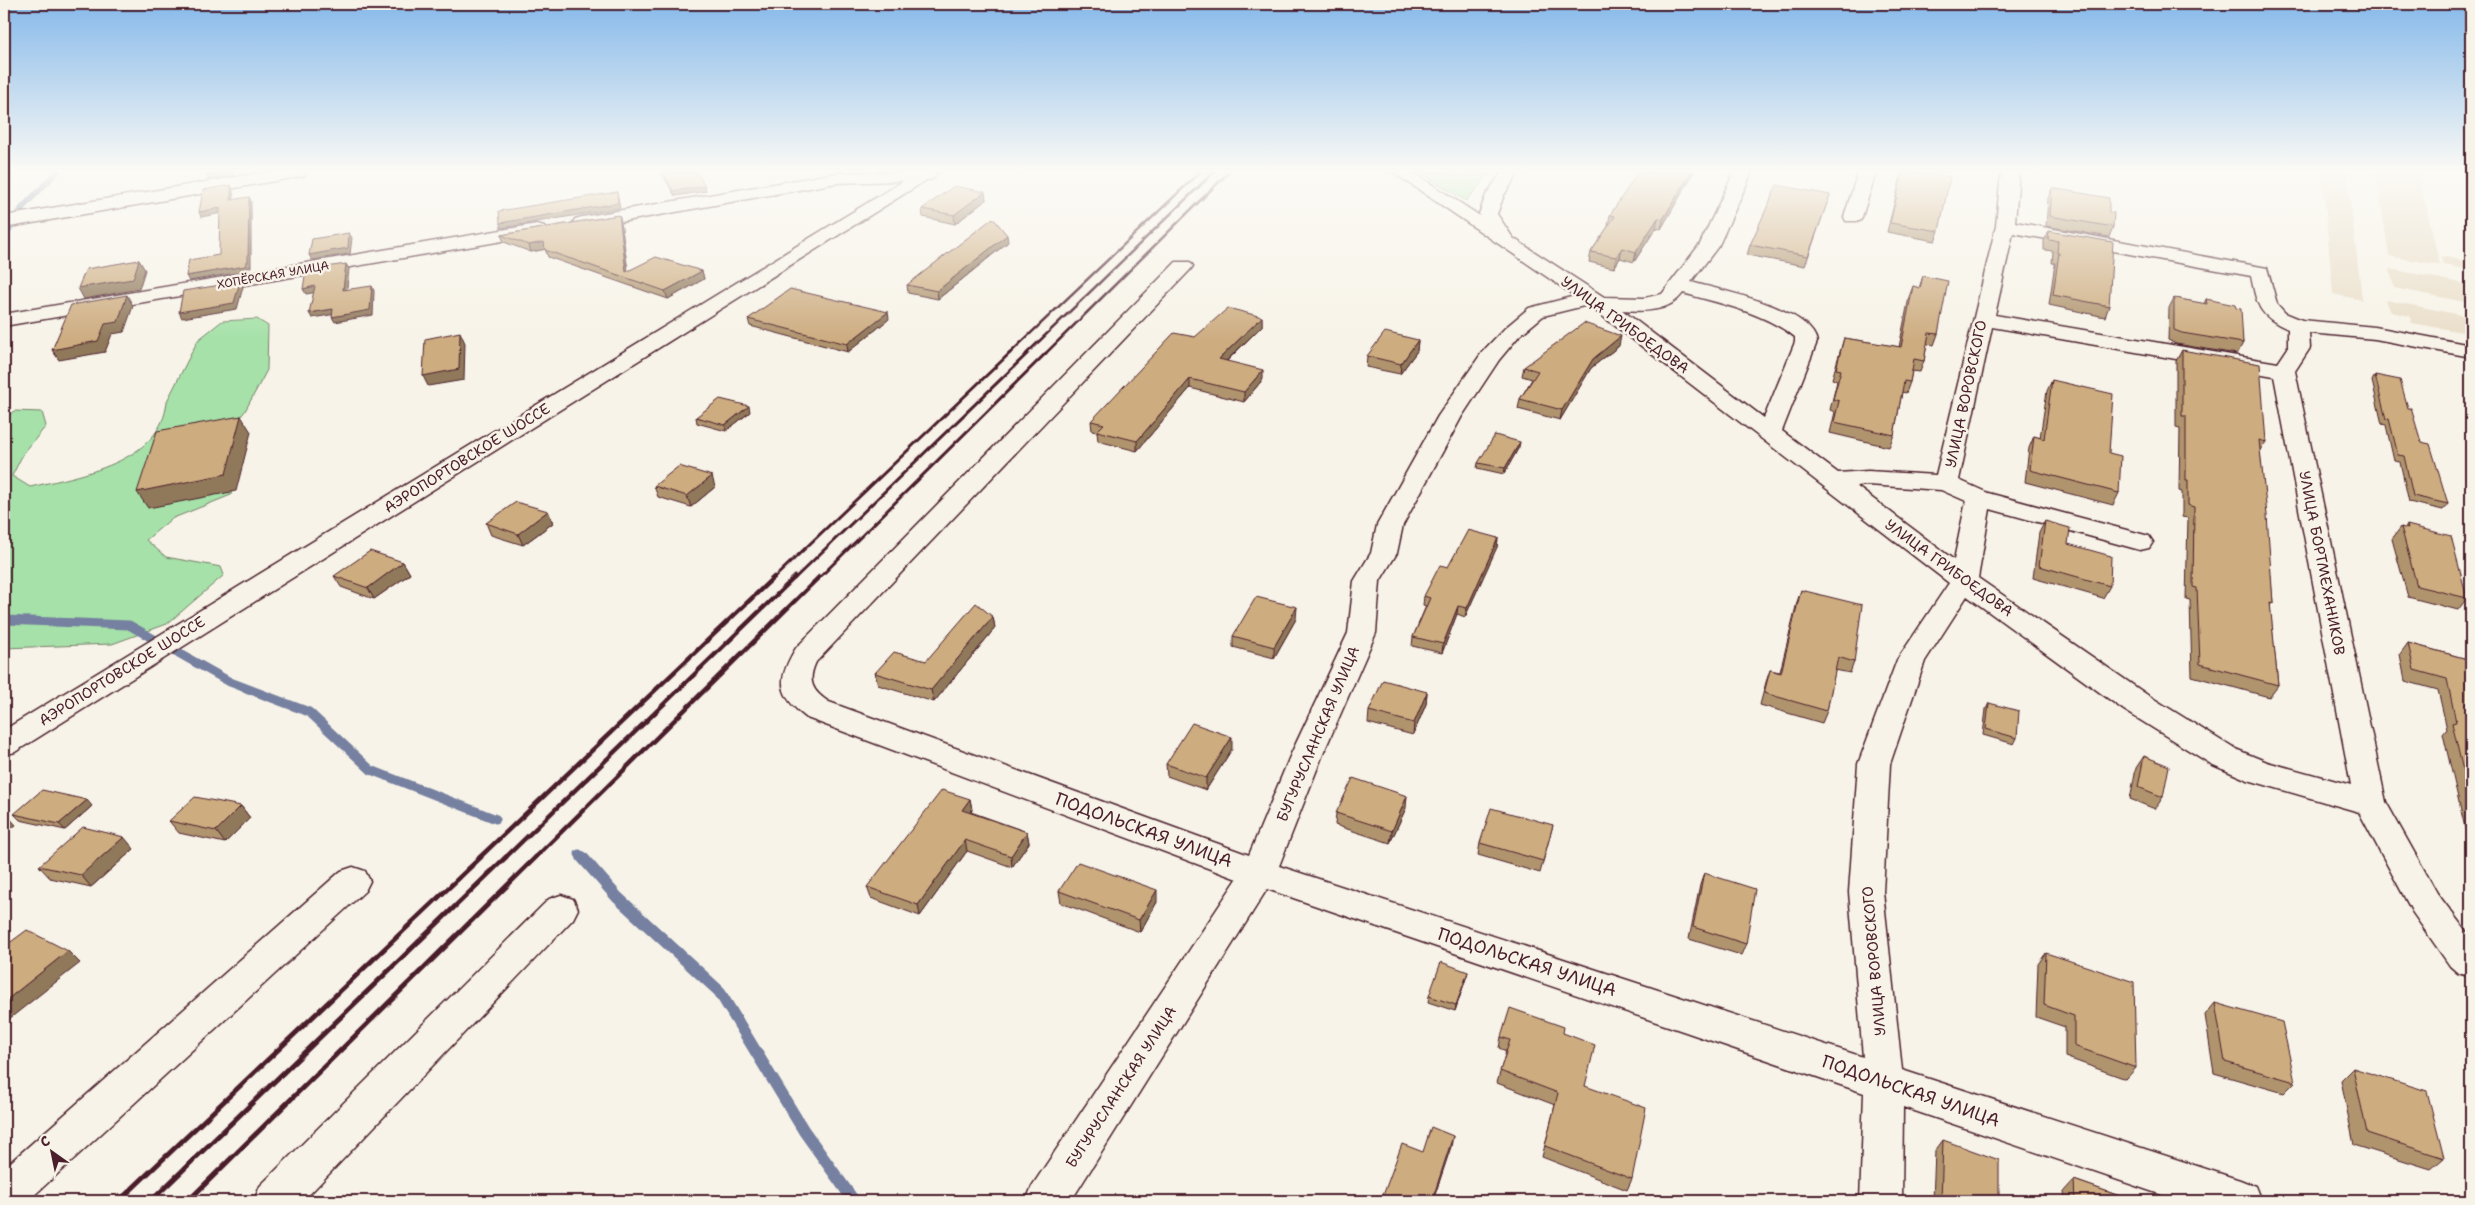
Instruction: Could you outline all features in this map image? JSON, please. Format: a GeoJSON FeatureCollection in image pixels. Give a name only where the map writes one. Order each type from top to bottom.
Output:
{"type":"FeatureCollection","features":[{"type":"Feature","properties":{"kind":"street","name":"ХОПЁРСКАЯ УЛИЦА"},"geometry":{"type":"LineString","coordinates":[[4,320],[548,228]]}},
{"type":"Feature","properties":{"kind":"street","name":"АЭРОПОРТОВСКОЕ ШОССЕ"},"geometry":{"type":"LineString","coordinates":[[4,744],[841,228]]}},
{"type":"Feature","properties":{"kind":"street","name":"УЛИЦА ГРИБОЕДОВА"},"geometry":{"type":"LineString","coordinates":[[1486,228],[1595,301],[1964,581],[2135,702],[2222,756],[2259,772],[2370,803]]}},
{"type":"Feature","properties":{"kind":"street"},"geometry":{"type":"LineString","coordinates":[[1498,228],[1507,242]]}},
{"type":"Feature","properties":{"kind":"street","name":"БУГУРУСЛАНСКАЯ УЛИЦА"},"geometry":{"type":"LineString","coordinates":[[1047,1201],[1259,873],[1307,754],[1362,633],[1366,582],[1384,553],[1390,525],[1450,416],[1491,356],[1512,332],[1536,312],[1595,301],[1662,302],[1668,298],[1709,245],[1717,228]]}},
{"type":"Feature","properties":{"kind":"street","name":"УЛИЦА ВОРОВСКОГО"},"geometry":{"type":"LineString","coordinates":[[1881,1201],[1884,1081],[1866,892],[1874,764],[1911,660],[1964,581],[1979,498],[1946,483],[2003,228]]}},
{"type":"Feature","properties":{"kind":"street"},"geometry":{"type":"LineString","coordinates":[[2016,228],[2260,272],[2267,305],[2278,317],[2298,326],[2374,333],[2471,351]]}},
{"type":"Feature","properties":{"kind":"street","name":"ПОДОЛЬСКАЯ УЛИЦА"},"geometry":{"type":"LineString","coordinates":[[1183,266],[806,655],[797,668],[796,680],[804,701],[818,710],[1259,873],[2240,1201]]}},
{"type":"Feature","properties":{"kind":"street"},"geometry":{"type":"LineString","coordinates":[[1678,285],[1771,314],[1786,320],[1805,335],[1806,342],[1770,433]]}},
{"type":"Feature","properties":{"kind":"street"},"geometry":{"type":"LineString","coordinates":[[1982,320],[2284,371],[2299,348],[2298,326]]}},
{"type":"Feature","properties":{"kind":"street","name":"УЛИЦА БОРТМЕХАНИКОВ"},"geometry":{"type":"LineString","coordinates":[[2284,371],[2370,803]]}},
{"type":"Feature","properties":{"kind":"street"},"geometry":{"type":"LineString","coordinates":[[1833,481],[1876,478],[1946,483]]}},
{"type":"Feature","properties":{"kind":"street"},"geometry":{"type":"LineString","coordinates":[[1979,498],[2140,542]]}},
{"type":"Feature","properties":{"kind":"street"},"geometry":{"type":"LineString","coordinates":[[2370,803],[2425,903],[2463,955],[2471,962]]}},
{"type":"Feature","properties":{"kind":"street"},"geometry":{"type":"LineString","coordinates":[[4,1195],[354,881]]}},
{"type":"Feature","properties":{"kind":"street"},"geometry":{"type":"LineString","coordinates":[[274,1201],[561,909]]}},
{"type":"Feature","properties":{"kind":"shaded area"},"geometry":{"type":"Polygon","coordinates":[[[2327,228],[2354,228],[2362,300],[2333,294],[2327,228]]]}},
{"type":"Feature","properties":{"kind":"shaded area"},"geometry":{"type":"Polygon","coordinates":[[[2385,228],[2431,228],[2440,265],[2389,256],[2385,228]]]}},
{"type":"Feature","properties":{"kind":"shaded area"},"geometry":{"type":"Polygon","coordinates":[[[2468,255],[2471,255],[2471,270],[2443,265],[2441,256],[2469,262],[2468,255]]]}},
{"type":"Feature","properties":{"kind":"shaded area"},"geometry":{"type":"Polygon","coordinates":[[[2390,269],[2471,285],[2471,303],[2394,288],[2390,269]]]}},
{"type":"Feature","properties":{"kind":"shaded area"},"geometry":{"type":"Polygon","coordinates":[[[2386,300],[2471,317],[2471,337],[2464,336],[2462,332],[2412,323],[2410,316],[2391,312],[2386,300]]]}},
{"type":"Feature","properties":{"kind":"green space"},"geometry":{"type":"Polygon","coordinates":[[[257,319],[268,326],[267,370],[245,411],[214,451],[233,483],[231,495],[171,519],[146,540],[166,557],[221,567],[224,575],[167,624],[112,644],[4,648],[4,419],[14,411],[42,412],[46,426],[23,454],[12,476],[30,487],[71,478],[115,463],[134,453],[150,439],[162,422],[167,401],[198,340],[222,321],[257,319]]]}},
{"type":"Feature","properties":{"kind":"building"},"geometry":{"type":"Polygon","coordinates":[[[220,228],[249,228],[248,262],[246,262],[245,266],[186,276],[189,260],[219,255],[220,228]]]}},
{"type":"Feature","properties":{"kind":"building"},"geometry":{"type":"Polygon","coordinates":[[[541,228],[621,228],[626,272],[656,257],[702,271],[665,291],[545,250],[544,242],[529,245],[501,235],[541,228]]]}},
{"type":"Feature","properties":{"kind":"building"},"geometry":{"type":"Polygon","coordinates":[[[980,228],[1001,228],[1007,235],[937,291],[907,285],[980,228]]]}},
{"type":"Feature","properties":{"kind":"building"},"geometry":{"type":"Polygon","coordinates":[[[1607,228],[1651,228],[1636,252],[1622,248],[1616,257],[1591,252],[1607,228]]]}},
{"type":"Feature","properties":{"kind":"building"},"geometry":{"type":"Polygon","coordinates":[[[1758,228],[1818,228],[1808,256],[1750,245],[1758,228]]]}},
{"type":"Feature","properties":{"kind":"building"},"geometry":{"type":"Polygon","coordinates":[[[1922,228],[1940,228],[1939,231],[1922,228]]]}},
{"type":"Feature","properties":{"kind":"building"},"geometry":{"type":"Polygon","coordinates":[[[2049,231],[2113,242],[2109,306],[2053,295],[2059,253],[2057,253],[2058,241],[2048,240],[2049,231]]]}},
{"type":"Feature","properties":{"kind":"building"},"geometry":{"type":"Polygon","coordinates":[[[349,233],[348,248],[309,255],[312,239],[349,233]]]}},
{"type":"Feature","properties":{"kind":"building"},"geometry":{"type":"Polygon","coordinates":[[[139,260],[133,279],[78,288],[86,269],[139,260]]]}},
{"type":"Feature","properties":{"kind":"building"},"geometry":{"type":"Polygon","coordinates":[[[346,264],[343,290],[372,286],[370,310],[332,317],[333,309],[309,313],[315,286],[303,289],[306,270],[346,264]]]}},
{"type":"Feature","properties":{"kind":"building"},"geometry":{"type":"Polygon","coordinates":[[[1923,276],[1948,281],[1938,334],[1929,333],[1924,361],[1914,359],[1910,382],[1904,381],[1894,435],[1834,422],[1839,401],[1833,399],[1841,370],[1836,369],[1844,338],[1901,347],[1913,286],[1920,288],[1923,276]]]}},
{"type":"Feature","properties":{"kind":"building"},"geometry":{"type":"Polygon","coordinates":[[[240,282],[234,303],[179,312],[183,291],[240,282]]]}},
{"type":"Feature","properties":{"kind":"building"},"geometry":{"type":"Polygon","coordinates":[[[790,289],[888,312],[847,344],[748,319],[790,289]]]}},
{"type":"Feature","properties":{"kind":"building"},"geometry":{"type":"Polygon","coordinates":[[[127,295],[118,322],[105,324],[98,341],[52,350],[71,305],[127,295]]]}},
{"type":"Feature","properties":{"kind":"building"},"geometry":{"type":"Polygon","coordinates":[[[2174,298],[2207,304],[2206,299],[2235,305],[2236,308],[2241,309],[2243,343],[2174,330],[2174,298]]]}},
{"type":"Feature","properties":{"kind":"building"},"geometry":{"type":"Polygon","coordinates":[[[1228,308],[1262,317],[1219,359],[1263,370],[1244,392],[1190,379],[1137,441],[1097,431],[1104,424],[1091,421],[1174,333],[1195,337],[1228,308]]]}},
{"type":"Feature","properties":{"kind":"building"},"geometry":{"type":"Polygon","coordinates":[[[1584,323],[1621,336],[1593,359],[1562,410],[1520,399],[1538,371],[1524,367],[1584,323]]]}},
{"type":"Feature","properties":{"kind":"building"},"geometry":{"type":"Polygon","coordinates":[[[460,332],[459,369],[423,376],[425,339],[460,332]]]}},
{"type":"Feature","properties":{"kind":"building"},"geometry":{"type":"Polygon","coordinates":[[[1385,332],[1418,340],[1401,364],[1367,356],[1385,332]]]}},
{"type":"Feature","properties":{"kind":"building"},"geometry":{"type":"Polygon","coordinates":[[[2182,350],[2260,364],[2266,442],[2259,440],[2267,515],[2273,603],[2270,602],[2278,685],[2200,664],[2197,588],[2193,587],[2194,507],[2188,505],[2186,416],[2182,416],[2182,350]]]}},
{"type":"Feature","properties":{"kind":"building"},"geometry":{"type":"Polygon","coordinates":[[[2375,375],[2400,380],[2421,442],[2430,444],[2448,504],[2413,496],[2404,456],[2398,455],[2389,419],[2386,419],[2375,375]]]}},
{"type":"Feature","properties":{"kind":"building"},"geometry":{"type":"Polygon","coordinates":[[[2052,380],[2113,394],[2109,453],[2121,456],[2119,493],[2030,470],[2034,436],[2044,439],[2052,380]]]}},
{"type":"Feature","properties":{"kind":"building"},"geometry":{"type":"Polygon","coordinates":[[[720,399],[749,406],[725,425],[696,417],[720,399]]]}},
{"type":"Feature","properties":{"kind":"building"},"geometry":{"type":"Polygon","coordinates":[[[241,416],[226,474],[137,492],[157,431],[241,416]]]}},
{"type":"Feature","properties":{"kind":"building"},"geometry":{"type":"Polygon","coordinates":[[[1495,435],[1520,442],[1505,468],[1478,463],[1495,435]]]}},
{"type":"Feature","properties":{"kind":"building"},"geometry":{"type":"Polygon","coordinates":[[[679,466],[712,476],[687,496],[654,486],[679,466]]]}},
{"type":"Feature","properties":{"kind":"building"},"geometry":{"type":"Polygon","coordinates":[[[516,502],[548,511],[518,534],[486,523],[516,502]]]}},
{"type":"Feature","properties":{"kind":"building"},"geometry":{"type":"Polygon","coordinates":[[[2045,521],[2070,528],[2068,544],[2111,556],[2110,586],[2039,566],[2045,521]]]}},
{"type":"Feature","properties":{"kind":"building"},"geometry":{"type":"Polygon","coordinates":[[[2407,525],[2451,536],[2467,598],[2417,586],[2401,527],[2408,529],[2407,525]]]}},
{"type":"Feature","properties":{"kind":"building"},"geometry":{"type":"Polygon","coordinates":[[[1468,530],[1498,538],[1467,608],[1458,606],[1443,644],[1413,637],[1430,598],[1424,596],[1440,565],[1448,567],[1468,530]]]}},
{"type":"Feature","properties":{"kind":"building"},"geometry":{"type":"Polygon","coordinates":[[[370,551],[403,562],[368,588],[334,576],[370,551]]]}},
{"type":"Feature","properties":{"kind":"building"},"geometry":{"type":"Polygon","coordinates":[[[1801,590],[1862,605],[1854,662],[1838,657],[1827,711],[1764,693],[1770,670],[1781,673],[1801,590]]]}},
{"type":"Feature","properties":{"kind":"building"},"geometry":{"type":"Polygon","coordinates":[[[1256,597],[1297,607],[1274,647],[1233,636],[1256,597]]]}},
{"type":"Feature","properties":{"kind":"building"},"geometry":{"type":"Polygon","coordinates":[[[976,603],[993,617],[931,690],[875,673],[894,652],[926,661],[976,603]]]}},
{"type":"Feature","properties":{"kind":"building"},"geometry":{"type":"Polygon","coordinates":[[[2408,643],[2471,660],[2471,805],[2452,723],[2456,722],[2447,679],[2414,670],[2408,643]]]}},
{"type":"Feature","properties":{"kind":"building"},"geometry":{"type":"Polygon","coordinates":[[[1383,680],[1427,692],[1414,723],[1369,711],[1383,680]]]}},
{"type":"Feature","properties":{"kind":"building"},"geometry":{"type":"Polygon","coordinates":[[[1989,703],[2019,711],[2017,738],[1986,729],[1989,703]]]}},
{"type":"Feature","properties":{"kind":"building"},"geometry":{"type":"Polygon","coordinates":[[[1192,723],[1232,737],[1206,778],[1166,764],[1192,723]]]}},
{"type":"Feature","properties":{"kind":"building"},"geometry":{"type":"Polygon","coordinates":[[[2144,756],[2169,766],[2163,797],[2138,787],[2144,756]]]}},
{"type":"Feature","properties":{"kind":"building"},"geometry":{"type":"Polygon","coordinates":[[[1353,778],[1407,796],[1392,831],[1336,813],[1353,778]]]}},
{"type":"Feature","properties":{"kind":"building"},"geometry":{"type":"Polygon","coordinates":[[[42,790],[87,800],[59,824],[14,814],[42,790]]]}},
{"type":"Feature","properties":{"kind":"building"},"geometry":{"type":"Polygon","coordinates":[[[942,790],[970,799],[962,810],[1027,832],[1011,856],[965,840],[918,905],[867,887],[942,790]]]}},
{"type":"Feature","properties":{"kind":"building"},"geometry":{"type":"Polygon","coordinates":[[[195,797],[241,806],[216,831],[169,821],[195,797]]]}},
{"type":"Feature","properties":{"kind":"building"},"geometry":{"type":"Polygon","coordinates":[[[1491,808],[1553,825],[1543,861],[1480,843],[1491,808]]]}},
{"type":"Feature","properties":{"kind":"building"},"geometry":{"type":"Polygon","coordinates":[[[83,827],[124,837],[81,875],[39,866],[83,827]]]}},
{"type":"Feature","properties":{"kind":"building"},"geometry":{"type":"Polygon","coordinates":[[[1078,862],[1157,890],[1139,920],[1059,891],[1078,862]]]}},
{"type":"Feature","properties":{"kind":"building"},"geometry":{"type":"Polygon","coordinates":[[[1704,873],[1755,889],[1746,944],[1693,927],[1704,873]]]}},
{"type":"Feature","properties":{"kind":"building"},"geometry":{"type":"Polygon","coordinates":[[[27,930],[68,951],[4,1002],[4,947],[27,930]]]}},
{"type":"Feature","properties":{"kind":"building"},"geometry":{"type":"Polygon","coordinates":[[[2046,953],[2134,982],[2136,1068],[2074,1046],[2074,1016],[2044,1005],[2046,953]]]}},
{"type":"Feature","properties":{"kind":"building"},"geometry":{"type":"Polygon","coordinates":[[[1441,962],[1468,972],[1456,1005],[1429,996],[1441,962]]]}},
{"type":"Feature","properties":{"kind":"building"},"geometry":{"type":"Polygon","coordinates":[[[2215,1003],[2282,1022],[2295,1082],[2225,1062],[2215,1003]]]}},
{"type":"Feature","properties":{"kind":"building"},"geometry":{"type":"Polygon","coordinates":[[[1510,1008],[1564,1027],[1563,1033],[1595,1045],[1585,1086],[1646,1108],[1632,1179],[1545,1146],[1558,1093],[1500,1071],[1510,1040],[1501,1037],[1510,1008]]]}},
{"type":"Feature","properties":{"kind":"building"},"geometry":{"type":"Polygon","coordinates":[[[2353,1068],[2427,1091],[2444,1158],[2367,1133],[2353,1068]]]}},
{"type":"Feature","properties":{"kind":"building"},"geometry":{"type":"Polygon","coordinates":[[[1431,1127],[1453,1136],[1432,1201],[1381,1201],[1402,1144],[1423,1152],[1431,1127]]]}},
{"type":"Feature","properties":{"kind":"building"},"geometry":{"type":"Polygon","coordinates":[[[1943,1140],[1999,1160],[1999,1201],[1941,1201],[1943,1140]]]}},
{"type":"Feature","properties":{"kind":"building"},"geometry":{"type":"Polygon","coordinates":[[[2074,1180],[2134,1201],[2075,1201],[2074,1180]]]}},
{"type":"Feature","properties":{"kind":"waterway"},"geometry":{"type":"LineString","coordinates":[[4,239],[10,228]]}},
{"type":"Feature","properties":{"kind":"waterway"},"geometry":{"type":"LineString","coordinates":[[4,620],[129,625],[230,682],[309,712],[371,770],[496,819]]}},
{"type":"Feature","properties":{"kind":"waterway"},"geometry":{"type":"LineString","coordinates":[[579,854],[582,857]]}},
{"type":"Feature","properties":{"kind":"waterway"},"geometry":{"type":"LineString","coordinates":[[582,857],[617,897],[719,991],[804,1131],[854,1201]]}},
{"type":"Feature","properties":{"kind":"railway"},"geometry":{"type":"LineString","coordinates":[[1009,354],[1141,228]]}},
{"type":"Feature","properties":{"kind":"railway"},"geometry":{"type":"LineString","coordinates":[[1026,354],[1156,228]]}},
{"type":"Feature","properties":{"kind":"railway"},"geometry":{"type":"LineString","coordinates":[[1045,354],[1172,228]]}},
{"type":"Feature","properties":{"kind":"railway"},"geometry":{"type":"LineString","coordinates":[[773,579],[1010,353]]}},
{"type":"Feature","properties":{"kind":"railway"},"geometry":{"type":"LineString","coordinates":[[794,579],[1028,353]]}},
{"type":"Feature","properties":{"kind":"railway"},"geometry":{"type":"LineString","coordinates":[[818,579],[1046,353]]}},
{"type":"Feature","properties":{"kind":"railway"},"geometry":{"type":"LineString","coordinates":[[479,858],[774,577]]}},
{"type":"Feature","properties":{"kind":"railway"},"geometry":{"type":"LineString","coordinates":[[505,858],[795,577]]}},
{"type":"Feature","properties":{"kind":"railway"},"geometry":{"type":"LineString","coordinates":[[535,858],[819,577]]}},
{"type":"Feature","properties":{"kind":"railway"},"geometry":{"type":"LineString","coordinates":[[119,1201],[481,857]]}},
{"type":"Feature","properties":{"kind":"railway"},"geometry":{"type":"LineString","coordinates":[[151,1201],[506,857]]}},
{"type":"Feature","properties":{"kind":"railway"},"geometry":{"type":"LineString","coordinates":[[188,1201],[536,857]]}}]}
